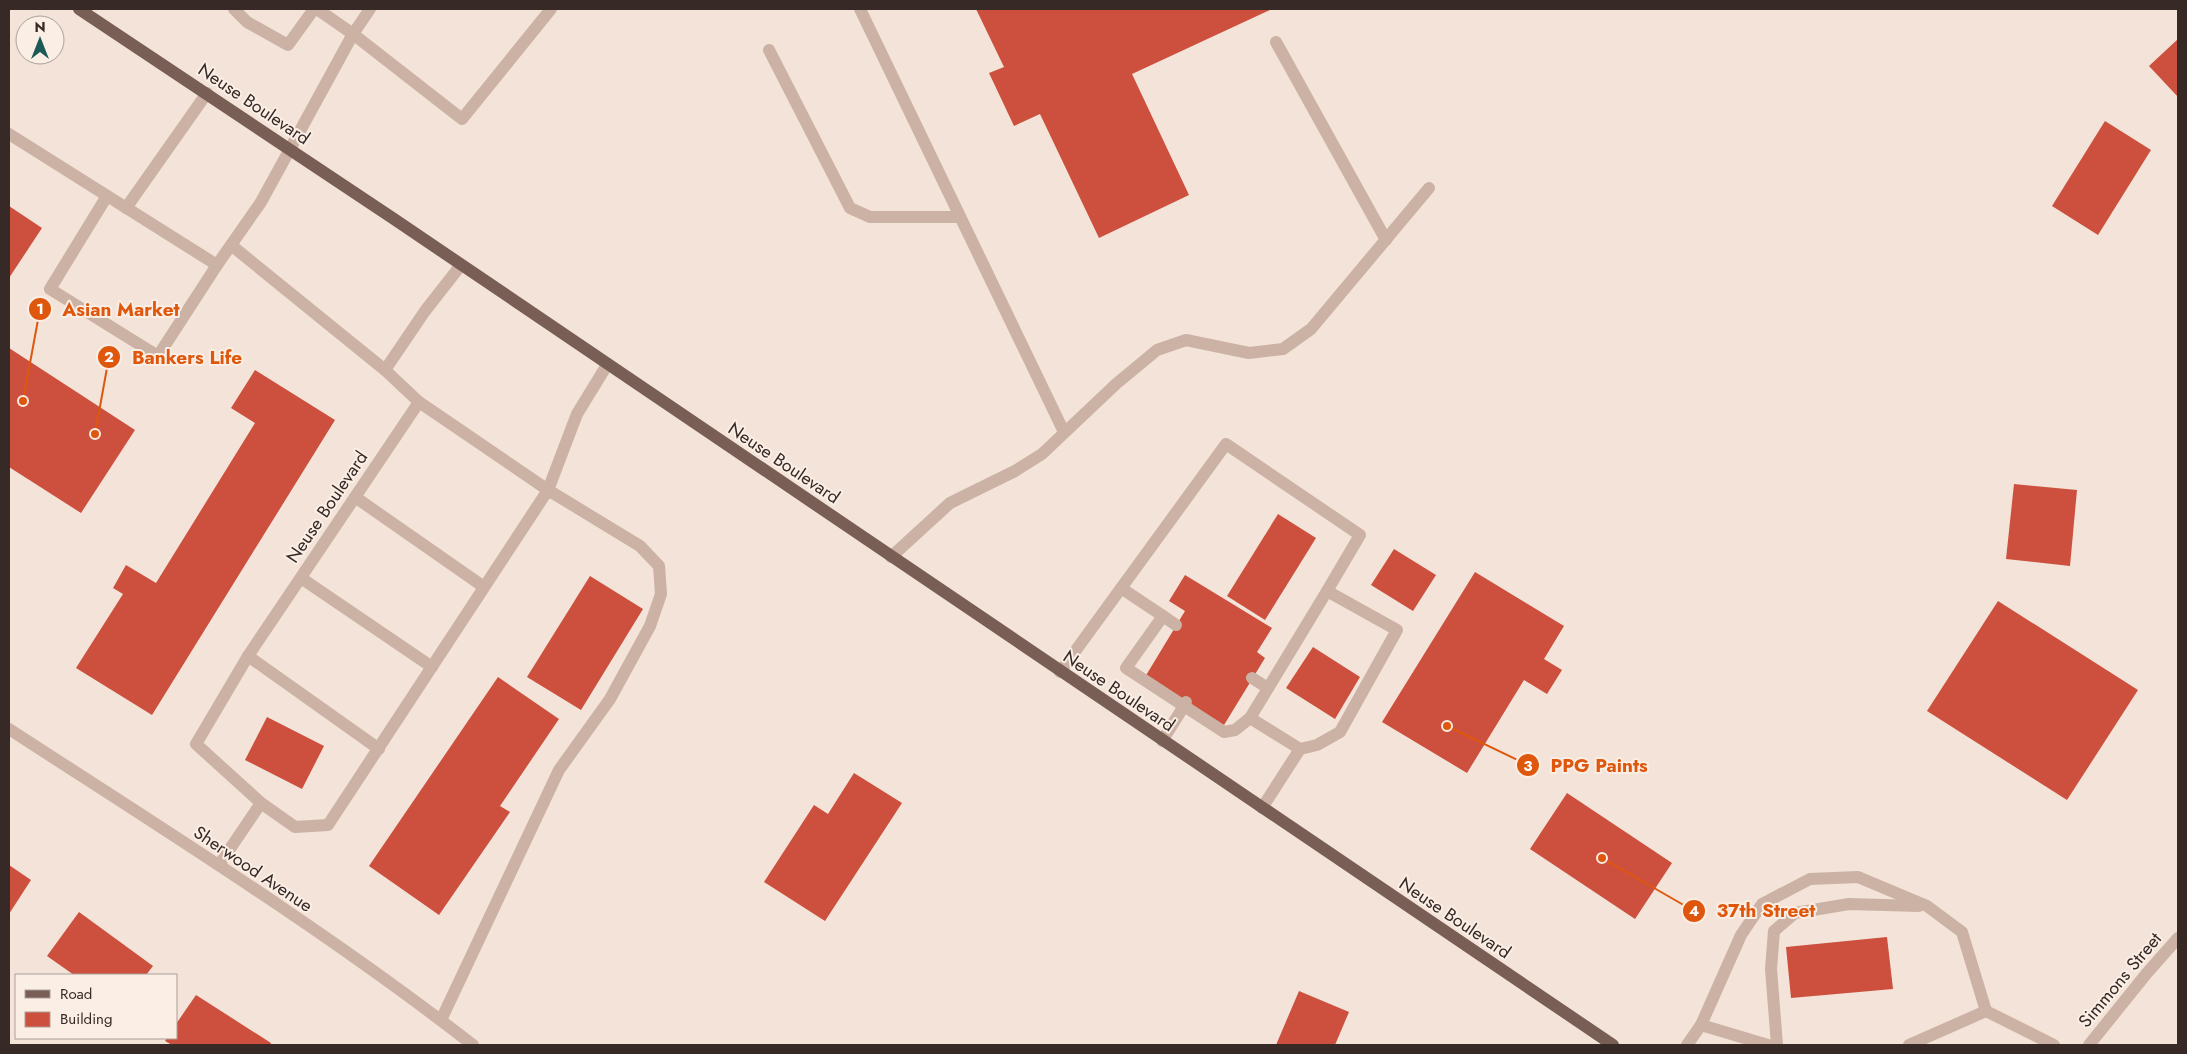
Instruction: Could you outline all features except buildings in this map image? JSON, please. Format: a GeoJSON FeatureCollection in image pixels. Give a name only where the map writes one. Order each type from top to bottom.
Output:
{"type":"FeatureCollection","features":[{"type":"Feature","properties":{"kind":"main road","name":"Neuse Boulevard"},"geometry":{"type":"LineString","coordinates":[[79,9],[290,149],[1613,1045]]}},
{"type":"Feature","properties":{"kind":"street"},"geometry":{"type":"LineString","coordinates":[[234,9],[247,22],[288,45],[315,9],[353,34],[462,119],[551,9]]}},
{"type":"Feature","properties":{"kind":"street"},"geometry":{"type":"LineString","coordinates":[[106,196],[50,289],[158,356],[217,265],[261,202],[353,34],[370,9]]}},
{"type":"Feature","properties":{"kind":"street"},"geometry":{"type":"LineString","coordinates":[[860,9],[1064,432]]}},
{"type":"Feature","properties":{"kind":"street"},"geometry":{"type":"LineString","coordinates":[[1276,42],[1386,240]]}},
{"type":"Feature","properties":{"kind":"street"},"geometry":{"type":"LineString","coordinates":[[769,50],[850,208],[870,216],[960,216]]}},
{"type":"Feature","properties":{"kind":"street"},"geometry":{"type":"LineString","coordinates":[[126,208],[207,93]]}},
{"type":"Feature","properties":{"kind":"street"},"geometry":{"type":"LineString","coordinates":[[9,134],[217,265]]}},
{"type":"Feature","properties":{"kind":"street"},"geometry":{"type":"LineString","coordinates":[[891,557],[950,503],[1035,458],[1116,384],[1157,350],[1186,340],[1249,353],[1283,349],[1311,329],[1429,188]]}},
{"type":"Feature","properties":{"kind":"street"},"geometry":{"type":"LineString","coordinates":[[231,245],[385,370],[419,402],[548,490],[640,546],[659,566],[661,594],[650,626],[610,699],[560,770],[441,1020]]}},
{"type":"Feature","properties":{"kind":"street"},"geometry":{"type":"LineString","coordinates":[[385,370],[425,311],[461,265]]}},
{"type":"Feature","properties":{"kind":"street"},"geometry":{"type":"LineString","coordinates":[[219,866],[261,803],[295,827],[328,825],[548,490],[577,414],[607,365]]}},
{"type":"Feature","properties":{"kind":"street","name":"Neuse Boulevard"},"geometry":{"type":"LineString","coordinates":[[261,803],[196,744],[248,656],[419,402]]}},
{"type":"Feature","properties":{"kind":"street"},"geometry":{"type":"LineString","coordinates":[[1060,672],[1226,444],[1360,535],[1250,718],[1235,730],[1224,732],[1185,704],[1126,668],[1163,616]]}},
{"type":"Feature","properties":{"kind":"street"},"geometry":{"type":"LineString","coordinates":[[355,497],[484,587]]}},
{"type":"Feature","properties":{"kind":"street"},"geometry":{"type":"LineString","coordinates":[[301,578],[432,666]]}},
{"type":"Feature","properties":{"kind":"street"},"geometry":{"type":"LineString","coordinates":[[1121,588],[1176,625]]}},
{"type":"Feature","properties":{"kind":"street"},"geometry":{"type":"LineString","coordinates":[[1262,808],[1300,750],[1317,745],[1340,732],[1397,630],[1327,591]]}},
{"type":"Feature","properties":{"kind":"street"},"geometry":{"type":"LineString","coordinates":[[248,656],[378,749]]}},
{"type":"Feature","properties":{"kind":"street"},"geometry":{"type":"LineString","coordinates":[[1252,678],[1268,688]]}},
{"type":"Feature","properties":{"kind":"street"},"geometry":{"type":"LineString","coordinates":[[1162,741],[1185,704]]}},
{"type":"Feature","properties":{"kind":"street"},"geometry":{"type":"LineString","coordinates":[[1250,718],[1300,750]]}},
{"type":"Feature","properties":{"kind":"street","name":"Sherwood Avenue"},"geometry":{"type":"LineString","coordinates":[[9,728],[219,866],[441,1020],[473,1045]]}},
{"type":"Feature","properties":{"kind":"street"},"geometry":{"type":"LineString","coordinates":[[1687,1045],[1701,1025],[1741,935],[1762,904],[1810,879],[1858,877],[1927,906],[1962,932],[1986,1011],[2054,1045]]}},
{"type":"Feature","properties":{"kind":"street"},"geometry":{"type":"LineString","coordinates":[[1777,1045],[1771,969],[1774,931],[1795,913],[1849,904],[1927,906]]}},
{"type":"Feature","properties":{"kind":"street","name":"Simmons Street"},"geometry":{"type":"LineString","coordinates":[[2089,1045],[2146,973],[2178,938]]}},
{"type":"Feature","properties":{"kind":"street"},"geometry":{"type":"LineString","coordinates":[[1909,1045],[1986,1011]]}},
{"type":"Feature","properties":{"kind":"street"},"geometry":{"type":"LineString","coordinates":[[1701,1025],[1768,1045]]}},
{"type":"Feature","properties":{"kind":"place","name":"Asian Market"},"geometry":{"type":"Point","coordinates":[23,401]}},
{"type":"Feature","properties":{"kind":"place","name":"Bankers Life"},"geometry":{"type":"Point","coordinates":[95,434]}},
{"type":"Feature","properties":{"kind":"place","name":"PPG Paints"},"geometry":{"type":"Point","coordinates":[1447,726]}},
{"type":"Feature","properties":{"kind":"place","name":"37th Street"},"geometry":{"type":"Point","coordinates":[1602,858]}}]}
